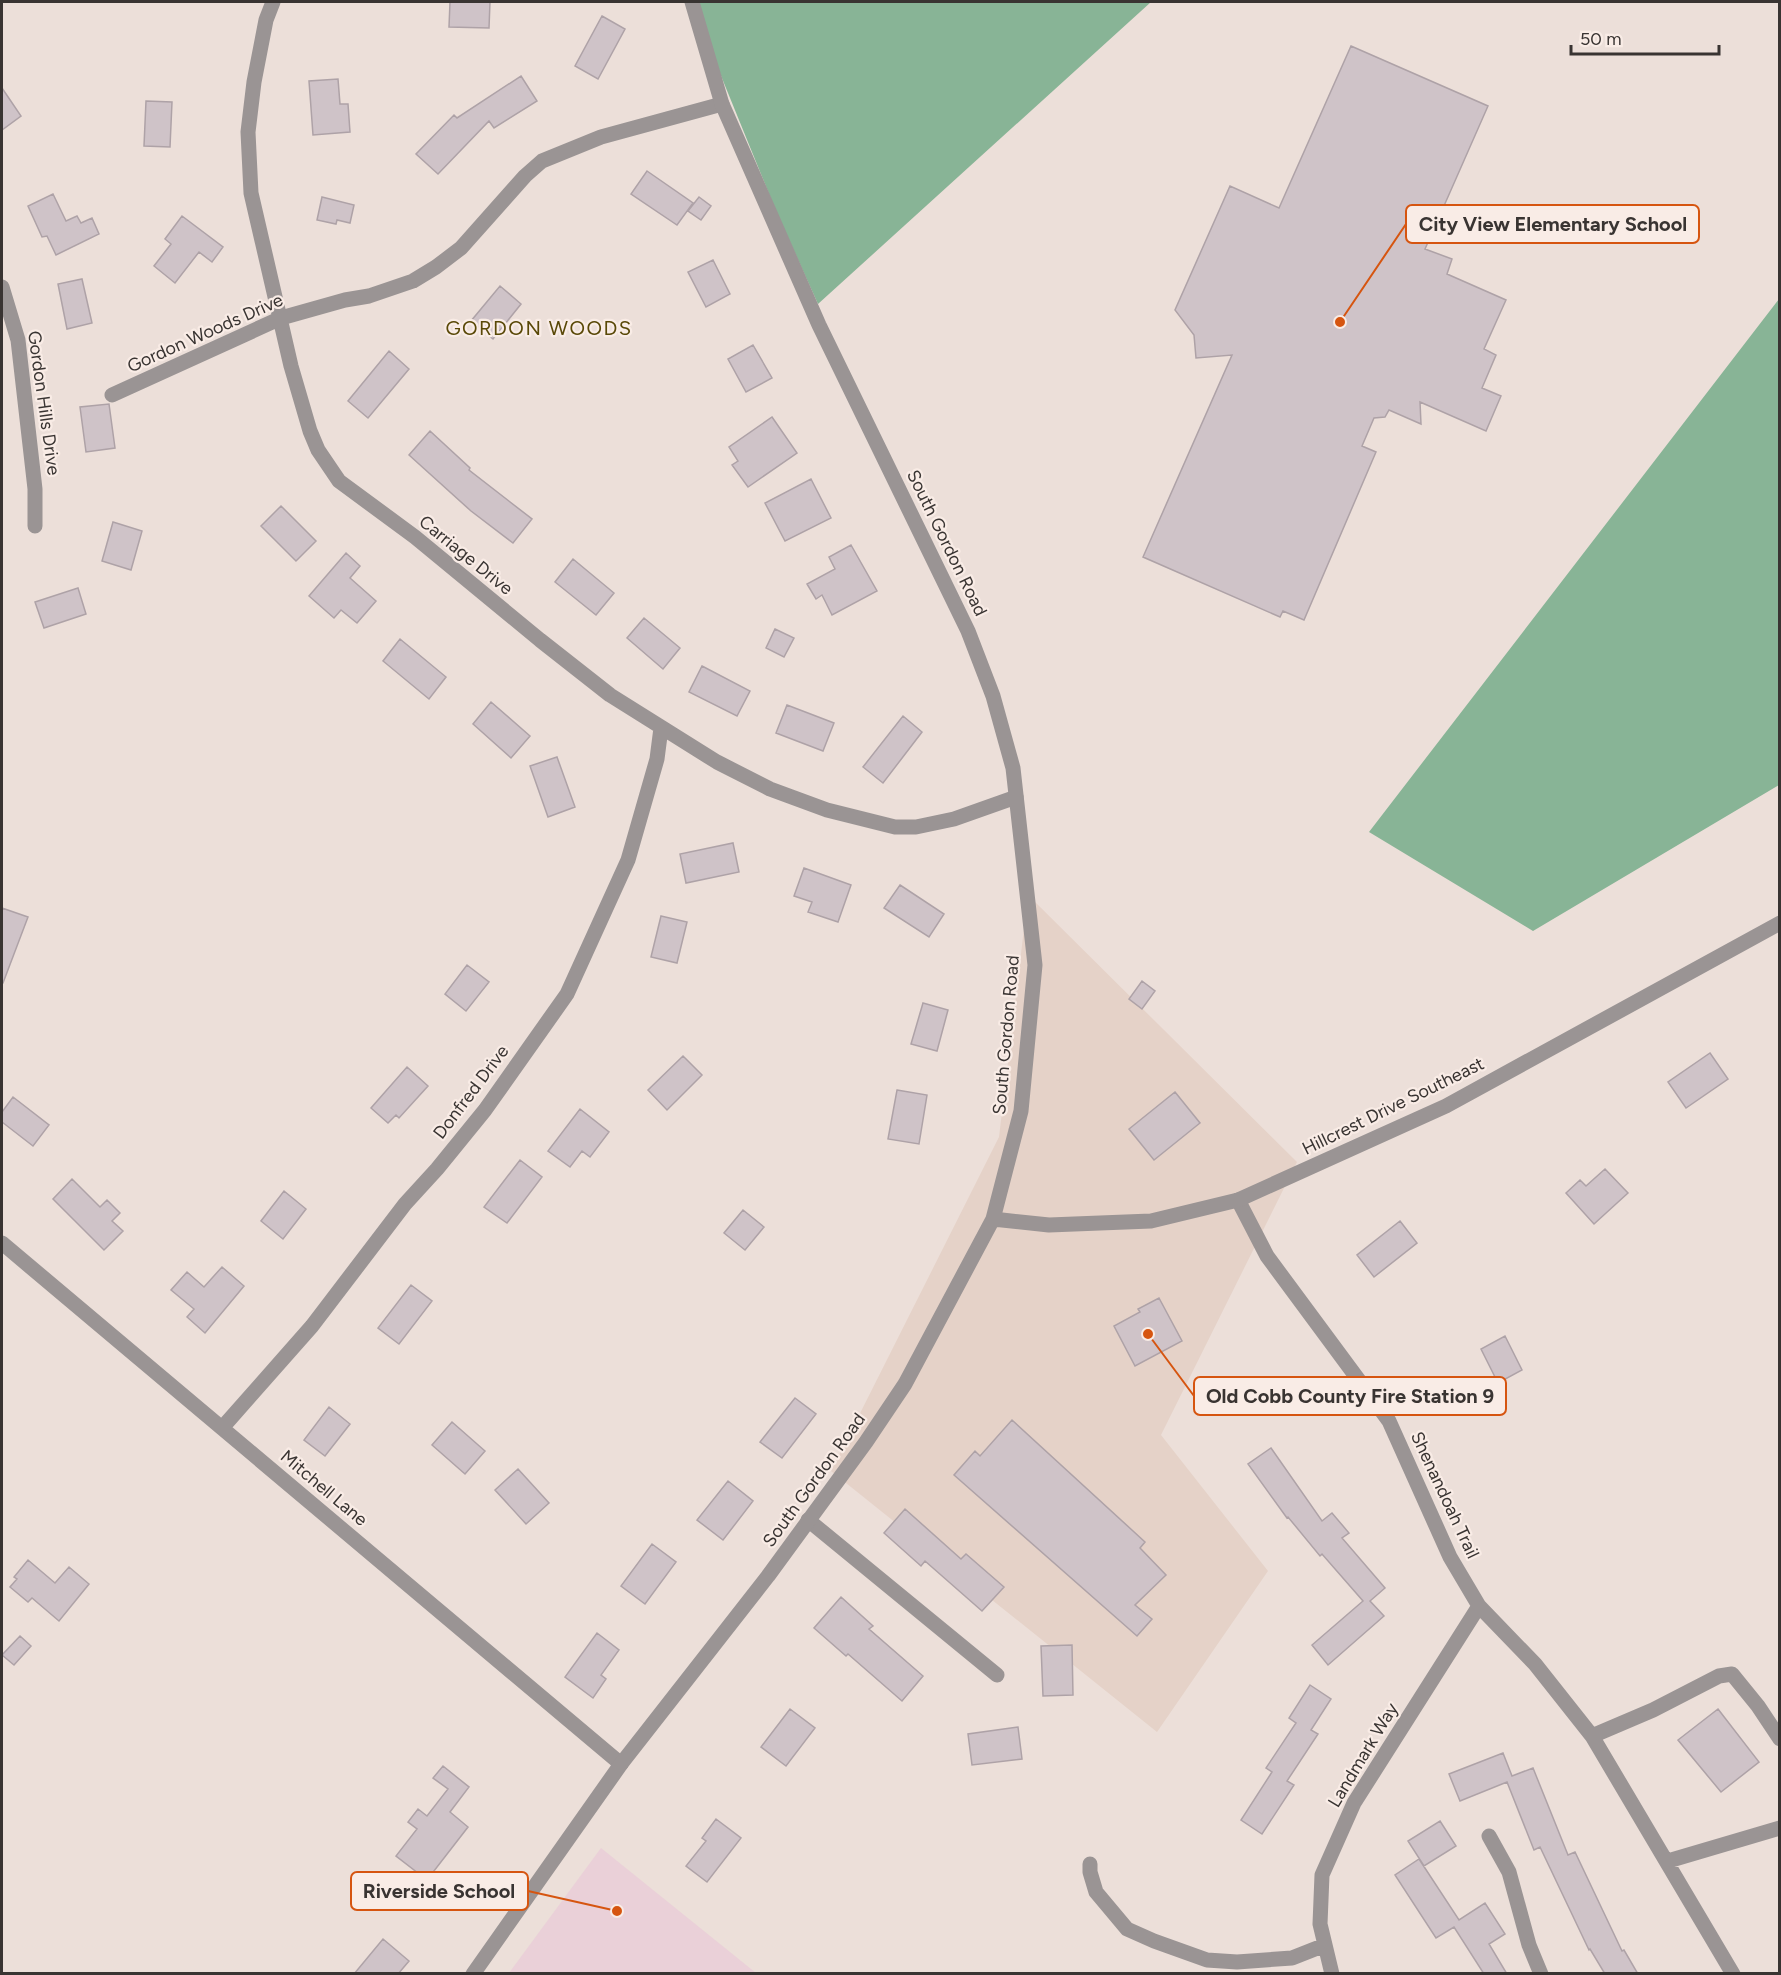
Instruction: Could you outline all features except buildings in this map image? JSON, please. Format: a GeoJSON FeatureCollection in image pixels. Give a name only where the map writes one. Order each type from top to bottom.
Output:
{"type":"FeatureCollection","features":[{"type":"Feature","properties":{"kind":"street","name":"Carriage Drive"},"geometry":{"type":"LineString","coordinates":[[273,2],[266,20],[254,82],[248,132],[251,193],[291,366],[310,431],[318,450],[339,481],[415,537],[610,695],[717,762],[770,789],[827,810],[895,827],[916,827],[954,819],[1016,797]]}},
{"type":"Feature","properties":{"kind":"street","name":"South Gordon Road"},"geometry":{"type":"LineString","coordinates":[[473,1974],[621,1764],[768,1576],[866,1442],[905,1384],[993,1219],[1021,1111],[1035,965],[1013,768],[993,696],[968,631],[819,325],[722,104],[692,2]]}},
{"type":"Feature","properties":{"kind":"street","name":"Gordon Woods Drive"},"geometry":{"type":"LineString","coordinates":[[112,395],[281,318],[345,300],[369,296],[413,281],[461,248],[525,176],[542,161],[601,137],[722,104]]}},
{"type":"Feature","properties":{"kind":"street","name":"Gordon Hills Drive"},"geometry":{"type":"LineString","coordinates":[[2,287],[18,340],[36,489],[35,526]]}},
{"type":"Feature","properties":{"kind":"street","name":"Donfred Drive"},"geometry":{"type":"LineString","coordinates":[[222,1428],[312,1326],[405,1204],[485,1110],[567,994],[627,860],[657,759],[661,728]]}},
{"type":"Feature","properties":{"kind":"street","name":"Hillcrest Drive Southeast"},"geometry":{"type":"LineString","coordinates":[[993,1219],[1049,1225],[1151,1221],[1238,1200],[1446,1106],[1779,923]]}},
{"type":"Feature","properties":{"kind":"street","name":"Shenandoah Trail"},"geometry":{"type":"LineString","coordinates":[[1238,1200],[1267,1256],[1389,1421],[1450,1557],[1479,1606],[1535,1664],[1592,1736],[1733,1974]]}},
{"type":"Feature","properties":{"kind":"street","name":"Mitchell Lane"},"geometry":{"type":"LineString","coordinates":[[2,1243],[621,1764]]}},
{"type":"Feature","properties":{"kind":"street"},"geometry":{"type":"LineString","coordinates":[[808,1520],[997,1675]]}},
{"type":"Feature","properties":{"kind":"street","name":"Landmark Way"},"geometry":{"type":"LineString","coordinates":[[1332,1974],[1320,1924],[1322,1875],[1354,1803],[1479,1606]]}},
{"type":"Feature","properties":{"kind":"street"},"geometry":{"type":"LineString","coordinates":[[1592,1736],[1653,1710],[1719,1676],[1732,1674],[1779,1739]]}},
{"type":"Feature","properties":{"kind":"street"},"geometry":{"type":"LineString","coordinates":[[1668,1861],[1777,1831]]}},
{"type":"Feature","properties":{"kind":"street"},"geometry":{"type":"LineString","coordinates":[[1489,1836],[1509,1872],[1529,1945],[1542,1974]]}},
{"type":"Feature","properties":{"kind":"street"},"geometry":{"type":"LineString","coordinates":[[1090,1864],[1096,1892],[1127,1929],[1207,1960],[1237,1962],[1292,1958],[1325,1945]]}},
{"type":"Feature","properties":{"kind":"shaded area"},"geometry":{"type":"Polygon","coordinates":[[[1028,895],[1297,1162],[1161,1435],[1268,1571],[1157,1732],[831,1471],[999,1137],[1028,895]]]}},
{"type":"Feature","properties":{"kind":"shaded area"},"geometry":{"type":"Polygon","coordinates":[[[601,1848],[756,1973],[509,1973],[601,1848]]]}},
{"type":"Feature","properties":{"kind":"green space"},"geometry":{"type":"Polygon","coordinates":[[[691,2],[1151,2],[818,304],[776,211],[691,2]]]}},
{"type":"Feature","properties":{"kind":"green space"},"geometry":{"type":"Polygon","coordinates":[[[1779,299],[1779,785],[1533,931],[1369,832],[1779,299]]]}},
{"type":"Feature","properties":{"kind":"place","name":"City View Elementary School"},"geometry":{"type":"Point","coordinates":[1340,322]}},
{"type":"Feature","properties":{"kind":"place","name":"Old Cobb County Fire Station 9"},"geometry":{"type":"Point","coordinates":[1148,1334]}},
{"type":"Feature","properties":{"kind":"place","name":"Riverside School"},"geometry":{"type":"Point","coordinates":[617,1911]}},
{"type":"Feature","properties":{"kind":"district","name":"GORDON WOODS"},"geometry":{"type":"Point","coordinates":[539,328]}}]}
